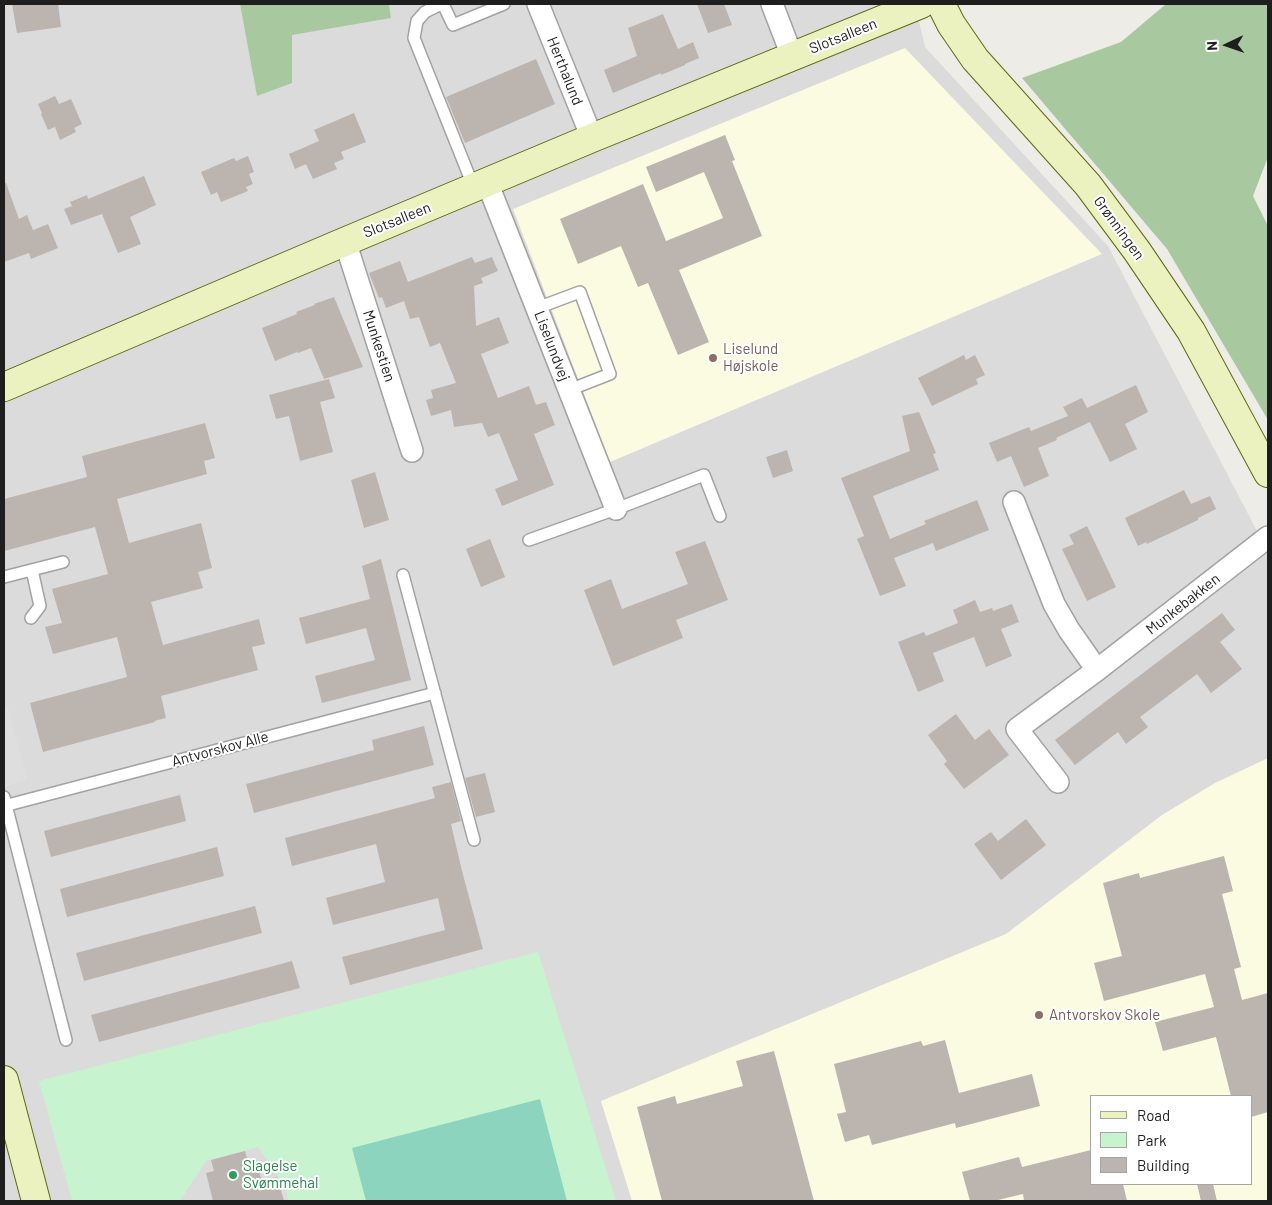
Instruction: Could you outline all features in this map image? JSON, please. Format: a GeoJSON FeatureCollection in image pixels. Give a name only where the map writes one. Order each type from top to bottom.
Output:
{"type":"FeatureCollection","features":[{"type":"Feature","properties":{"kind":"street","name":"Herthalund"},"geometry":{"type":"LineString","coordinates":[[538,4],[592,138]]}},
{"type":"Feature","properties":{"kind":"street","name":"Slotsalleen"},"geometry":{"type":"LineString","coordinates":[[772,4],[792,56]]}},
{"type":"Feature","properties":{"kind":"street","name":"Slotsalleen"},"geometry":{"type":"LineString","coordinates":[[4,387],[345,241],[921,4]]}},
{"type":"Feature","properties":{"kind":"street","name":"Grønningen"},"geometry":{"type":"LineString","coordinates":[[941,4],[951,24],[974,59],[1088,185],[1137,251],[1191,331],[1268,473]]}},
{"type":"Feature","properties":{"kind":"street","name":"Liselundvej"},"geometry":{"type":"LineString","coordinates":[[481,185],[537,308],[616,509]]}},
{"type":"Feature","properties":{"kind":"street","name":"Munkestien"},"geometry":{"type":"LineString","coordinates":[[345,241],[412,451]]}},
{"type":"Feature","properties":{"kind":"street"},"geometry":{"type":"LineString","coordinates":[[1014,502],[1054,604],[1069,630],[1097,670]]}},
{"type":"Feature","properties":{"kind":"street","name":"Munkebakken"},"geometry":{"type":"LineString","coordinates":[[1058,782],[1017,729],[1097,670],[1268,537]]}},
{"type":"Feature","properties":{"kind":"street"},"geometry":{"type":"LineString","coordinates":[[4,1080],[36,1201]]}},
{"type":"Feature","properties":{"kind":"lane"},"geometry":{"type":"LineString","coordinates":[[481,185],[414,38],[417,21],[425,12],[442,4],[453,25],[504,4]]}},
{"type":"Feature","properties":{"kind":"lane"},"geometry":{"type":"LineString","coordinates":[[537,308],[580,292],[610,374],[569,390]]}},
{"type":"Feature","properties":{"kind":"lane"},"geometry":{"type":"LineString","coordinates":[[529,540],[704,476],[720,516]]}},
{"type":"Feature","properties":{"kind":"lane"},"geometry":{"type":"LineString","coordinates":[[4,577],[63,562]]}},
{"type":"Feature","properties":{"kind":"lane"},"geometry":{"type":"LineString","coordinates":[[31,618],[40,606],[32,570]]}},
{"type":"Feature","properties":{"kind":"lane"},"geometry":{"type":"LineString","coordinates":[[403,575],[474,840]]}},
{"type":"Feature","properties":{"kind":"lane","name":"Antvorskov Alle"},"geometry":{"type":"LineString","coordinates":[[66,1040],[4,802],[435,693]]}},
{"type":"Feature","properties":{"kind":"shaded area"},"geometry":{"type":"Polygon","coordinates":[[[4,4],[915,4],[925,47],[1108,246],[1268,552],[1268,1201],[4,1201],[4,4]]]}},
{"type":"Feature","properties":{"kind":"shaded area","name":"Liselund Højskole"},"geometry":{"type":"Polygon","coordinates":[[[905,48],[1102,254],[610,462],[513,209],[905,48]]]}},
{"type":"Feature","properties":{"kind":"shaded area"},"geometry":{"type":"Polygon","coordinates":[[[8,707],[27,780],[4,787],[4,708],[8,707]]]}},
{"type":"Feature","properties":{"kind":"shaded area","name":"Antvorskov Skole"},"geometry":{"type":"Polygon","coordinates":[[[1268,758],[1268,1201],[632,1201],[601,1101],[1006,934],[1162,815],[1215,783],[1268,758]]]}},
{"type":"Feature","properties":{"kind":"green space"},"geometry":{"type":"Polygon","coordinates":[[[240,4],[389,4],[391,18],[292,35],[292,83],[257,96],[240,4]]]}},
{"type":"Feature","properties":{"kind":"green space"},"geometry":{"type":"Polygon","coordinates":[[[1166,4],[1268,4],[1268,157],[1253,196],[1268,226],[1268,420],[1167,249],[1022,78],[1121,42],[1166,4]]]}},
{"type":"Feature","properties":{"kind":"green space"},"geometry":{"type":"Polygon","coordinates":[[[538,952],[616,1201],[289,1201],[284,1186],[258,1147],[206,1161],[180,1201],[72,1201],[39,1081],[538,952]]]}},
{"type":"Feature","properties":{"kind":"green space"},"geometry":{"type":"Polygon","coordinates":[[[540,1099],[567,1201],[366,1201],[352,1148],[540,1099]]]}},
{"type":"Feature","properties":{"kind":"building"},"geometry":{"type":"Polygon","coordinates":[[[12,4],[58,4],[61,27],[17,33],[12,4]]]}},
{"type":"Feature","properties":{"kind":"building"},"geometry":{"type":"Polygon","coordinates":[[[697,4],[724,4],[732,25],[708,33],[697,4]]]}},
{"type":"Feature","properties":{"kind":"building"},"geometry":{"type":"Polygon","coordinates":[[[663,14],[678,49],[693,42],[699,58],[613,93],[604,70],[637,56],[628,28],[663,14]]]}},
{"type":"Feature","properties":{"kind":"building"},"geometry":{"type":"Polygon","coordinates":[[[536,59],[555,104],[465,143],[446,97],[536,59]]]}},
{"type":"Feature","properties":{"kind":"building"},"geometry":{"type":"Polygon","coordinates":[[[55,96],[59,104],[71,99],[82,124],[74,128],[76,132],[60,140],[55,127],[48,130],[38,104],[55,96]]]}},
{"type":"Feature","properties":{"kind":"building"},"geometry":{"type":"Polygon","coordinates":[[[354,113],[366,142],[341,152],[344,159],[334,163],[337,169],[313,179],[306,164],[295,169],[289,154],[319,141],[314,130],[354,113]]]}},
{"type":"Feature","properties":{"kind":"building"},"geometry":{"type":"Polygon","coordinates":[[[725,135],[735,160],[732,161],[762,236],[679,270],[709,342],[678,355],[648,283],[638,287],[621,246],[578,264],[560,219],[643,184],[666,241],[723,218],[704,172],[656,192],[646,167],[725,135]]]}},
{"type":"Feature","properties":{"kind":"building"},"geometry":{"type":"Polygon","coordinates":[[[248,156],[254,172],[249,174],[253,184],[246,187],[248,191],[221,202],[217,192],[211,195],[201,172],[234,158],[236,161],[248,156]]]}},
{"type":"Feature","properties":{"kind":"building"},"geometry":{"type":"Polygon","coordinates":[[[144,176],[156,205],[130,217],[141,244],[118,253],[102,214],[71,225],[64,209],[72,206],[70,202],[87,195],[88,199],[144,176]]]}},
{"type":"Feature","properties":{"kind":"building"},"geometry":{"type":"Polygon","coordinates":[[[4,183],[6,183],[19,219],[27,215],[33,230],[48,224],[58,248],[31,259],[29,253],[4,262],[4,183]]]}},
{"type":"Feature","properties":{"kind":"building"},"geometry":{"type":"Polygon","coordinates":[[[472,257],[475,263],[492,257],[498,271],[481,278],[483,283],[474,286],[476,326],[499,317],[509,343],[481,354],[498,398],[529,386],[536,405],[546,402],[555,425],[534,434],[554,485],[502,506],[495,489],[518,480],[499,433],[488,437],[482,423],[454,427],[451,410],[431,416],[426,400],[433,398],[431,390],[456,383],[440,343],[430,347],[419,317],[410,319],[404,301],[386,308],[382,297],[379,298],[369,273],[400,261],[408,282],[472,257]]]}},
{"type":"Feature","properties":{"kind":"building"},"geometry":{"type":"Polygon","coordinates":[[[334,297],[363,367],[324,379],[311,348],[275,361],[262,328],[334,297]]]}},
{"type":"Feature","properties":{"kind":"building"},"geometry":{"type":"Polygon","coordinates":[[[964,355],[966,360],[975,355],[985,375],[976,379],[978,384],[932,406],[918,378],[964,355]]]}},
{"type":"Feature","properties":{"kind":"building"},"geometry":{"type":"Polygon","coordinates":[[[329,379],[335,398],[320,402],[333,452],[300,461],[289,416],[276,419],[269,395],[329,379]]]}},
{"type":"Feature","properties":{"kind":"building"},"geometry":{"type":"Polygon","coordinates":[[[1136,385],[1148,412],[1125,424],[1137,449],[1110,462],[1090,422],[1038,448],[1049,476],[1024,487],[1011,456],[997,462],[989,443],[1029,427],[1031,431],[1068,416],[1063,407],[1082,398],[1087,408],[1136,385]]]}},
{"type":"Feature","properties":{"kind":"building"},"geometry":{"type":"Polygon","coordinates":[[[919,412],[936,453],[933,454],[939,470],[873,496],[890,539],[926,524],[924,521],[977,500],[989,530],[936,551],[933,543],[894,558],[906,586],[880,596],[857,539],[864,536],[841,478],[910,451],[902,416],[919,412]]]}},
{"type":"Feature","properties":{"kind":"building"},"geometry":{"type":"Polygon","coordinates":[[[205,423],[215,458],[204,461],[207,474],[117,499],[129,543],[201,523],[212,568],[198,572],[203,588],[151,602],[163,645],[259,619],[265,644],[252,647],[258,670],[161,696],[166,718],[43,752],[30,703],[127,677],[117,637],[53,654],[45,627],[62,623],[52,589],[108,574],[95,527],[4,551],[4,499],[87,477],[82,456],[205,423]]]}},
{"type":"Feature","properties":{"kind":"building"},"geometry":{"type":"Polygon","coordinates":[[[787,450],[793,471],[773,478],[766,457],[787,450]]]}},
{"type":"Feature","properties":{"kind":"building"},"geometry":{"type":"Polygon","coordinates":[[[375,472],[389,520],[364,528],[351,480],[375,472]]]}},
{"type":"Feature","properties":{"kind":"building"},"geometry":{"type":"Polygon","coordinates":[[[1184,490],[1191,504],[1210,496],[1216,509],[1198,518],[1198,520],[1147,544],[1146,542],[1138,546],[1125,518],[1184,490]]]}},
{"type":"Feature","properties":{"kind":"building"},"geometry":{"type":"Polygon","coordinates":[[[1087,526],[1116,587],[1087,601],[1062,549],[1074,544],[1069,535],[1087,526]]]}},
{"type":"Feature","properties":{"kind":"building"},"geometry":{"type":"Polygon","coordinates":[[[490,539],[505,577],[481,587],[466,549],[490,539]]]}},
{"type":"Feature","properties":{"kind":"building"},"geometry":{"type":"Polygon","coordinates":[[[705,541],[728,600],[676,620],[683,638],[613,666],[584,590],[611,579],[622,609],[688,584],[675,552],[705,541]]]}},
{"type":"Feature","properties":{"kind":"building"},"geometry":{"type":"Polygon","coordinates":[[[381,559],[411,680],[322,703],[315,676],[375,660],[366,628],[306,644],[299,618],[370,599],[362,566],[381,559]]]}},
{"type":"Feature","properties":{"kind":"building"},"geometry":{"type":"Polygon","coordinates":[[[975,600],[980,612],[992,608],[993,611],[1012,604],[1019,622],[1001,629],[1012,656],[986,667],[974,637],[933,653],[944,681],[918,692],[898,642],[924,632],[926,636],[958,623],[953,610],[975,600]]]}},
{"type":"Feature","properties":{"kind":"building"},"geometry":{"type":"Polygon","coordinates":[[[1222,613],[1235,630],[1220,642],[1242,669],[1211,693],[1197,674],[1140,717],[1148,727],[1126,744],[1118,732],[1075,765],[1055,740],[1222,613]]]}},
{"type":"Feature","properties":{"kind":"building"},"geometry":{"type":"Polygon","coordinates":[[[956,714],[975,740],[989,729],[1009,755],[964,789],[944,764],[947,761],[928,735],[956,714]]]}},
{"type":"Feature","properties":{"kind":"building"},"geometry":{"type":"Polygon","coordinates":[[[424,726],[434,765],[254,813],[246,784],[374,750],[372,740],[424,726]]]}},
{"type":"Feature","properties":{"kind":"building"},"geometry":{"type":"Polygon","coordinates":[[[485,773],[495,812],[476,817],[465,778],[485,773]]]}},
{"type":"Feature","properties":{"kind":"building"},"geometry":{"type":"Polygon","coordinates":[[[451,782],[461,821],[451,824],[483,949],[350,985],[342,957],[445,930],[438,898],[333,925],[326,898],[385,882],[376,844],[292,866],[285,838],[435,798],[432,787],[451,782]]]}},
{"type":"Feature","properties":{"kind":"building"},"geometry":{"type":"Polygon","coordinates":[[[180,795],[186,821],[51,857],[44,831],[180,795]]]}},
{"type":"Feature","properties":{"kind":"building"},"geometry":{"type":"Polygon","coordinates":[[[1026,819],[1046,845],[1001,880],[974,844],[991,832],[998,841],[1026,819]]]}},
{"type":"Feature","properties":{"kind":"building"},"geometry":{"type":"Polygon","coordinates":[[[217,847],[224,876],[67,917],[60,889],[217,847]]]}},
{"type":"Feature","properties":{"kind":"building"},"geometry":{"type":"Polygon","coordinates":[[[1224,856],[1233,891],[1222,894],[1241,967],[1234,969],[1242,1000],[1268,993],[1268,1112],[1252,1117],[1252,1095],[1231,1095],[1216,1037],[1163,1051],[1155,1022],[1214,1007],[1205,974],[1104,1001],[1094,963],[1122,956],[1103,883],[1139,873],[1140,878],[1224,856]]]}},
{"type":"Feature","properties":{"kind":"building"},"geometry":{"type":"Polygon","coordinates":[[[255,906],[262,933],[84,981],[76,953],[255,906]]]}},
{"type":"Feature","properties":{"kind":"building"},"geometry":{"type":"Polygon","coordinates":[[[292,961],[300,988],[99,1042],[91,1015],[292,961]]]}},
{"type":"Feature","properties":{"kind":"building"},"geometry":{"type":"Polygon","coordinates":[[[945,1040],[959,1093],[1032,1074],[1040,1106],[956,1128],[955,1123],[872,1145],[869,1135],[845,1142],[837,1114],[846,1112],[834,1064],[921,1041],[923,1046],[945,1040]]]}},
{"type":"Feature","properties":{"kind":"building"},"geometry":{"type":"Polygon","coordinates":[[[774,1051],[814,1201],[662,1201],[637,1107],[675,1096],[677,1104],[743,1086],[736,1061],[774,1051]]]}},
{"type":"Feature","properties":{"kind":"building"},"geometry":{"type":"Polygon","coordinates":[[[1090,1150],[1090,1185],[1123,1185],[1127,1201],[1024,1201],[1023,1194],[994,1201],[970,1201],[962,1172],[1019,1157],[1022,1167],[1090,1150]]]}},
{"type":"Feature","properties":{"kind":"building","name":"Slagelse Svømmehal"},"geometry":{"type":"Polygon","coordinates":[[[245,1151],[248,1162],[256,1160],[262,1182],[277,1177],[284,1201],[213,1201],[206,1173],[214,1171],[211,1160],[245,1151]]]}},
{"type":"Feature","properties":{"kind":"building"},"geometry":{"type":"Polygon","coordinates":[[[1197,1185],[1213,1185],[1217,1201],[1201,1201],[1197,1185]]]}},
{"type":"Feature","properties":{"kind":"place","name":"Liselund Højskole"},"geometry":{"type":"Point","coordinates":[713,358]}},
{"type":"Feature","properties":{"kind":"place","name":"Antvorskov Skole"},"geometry":{"type":"Point","coordinates":[1039,1015]}},
{"type":"Feature","properties":{"kind":"place","name":"Slagelse Svømmehal"},"geometry":{"type":"Point","coordinates":[233,1175]}}]}
